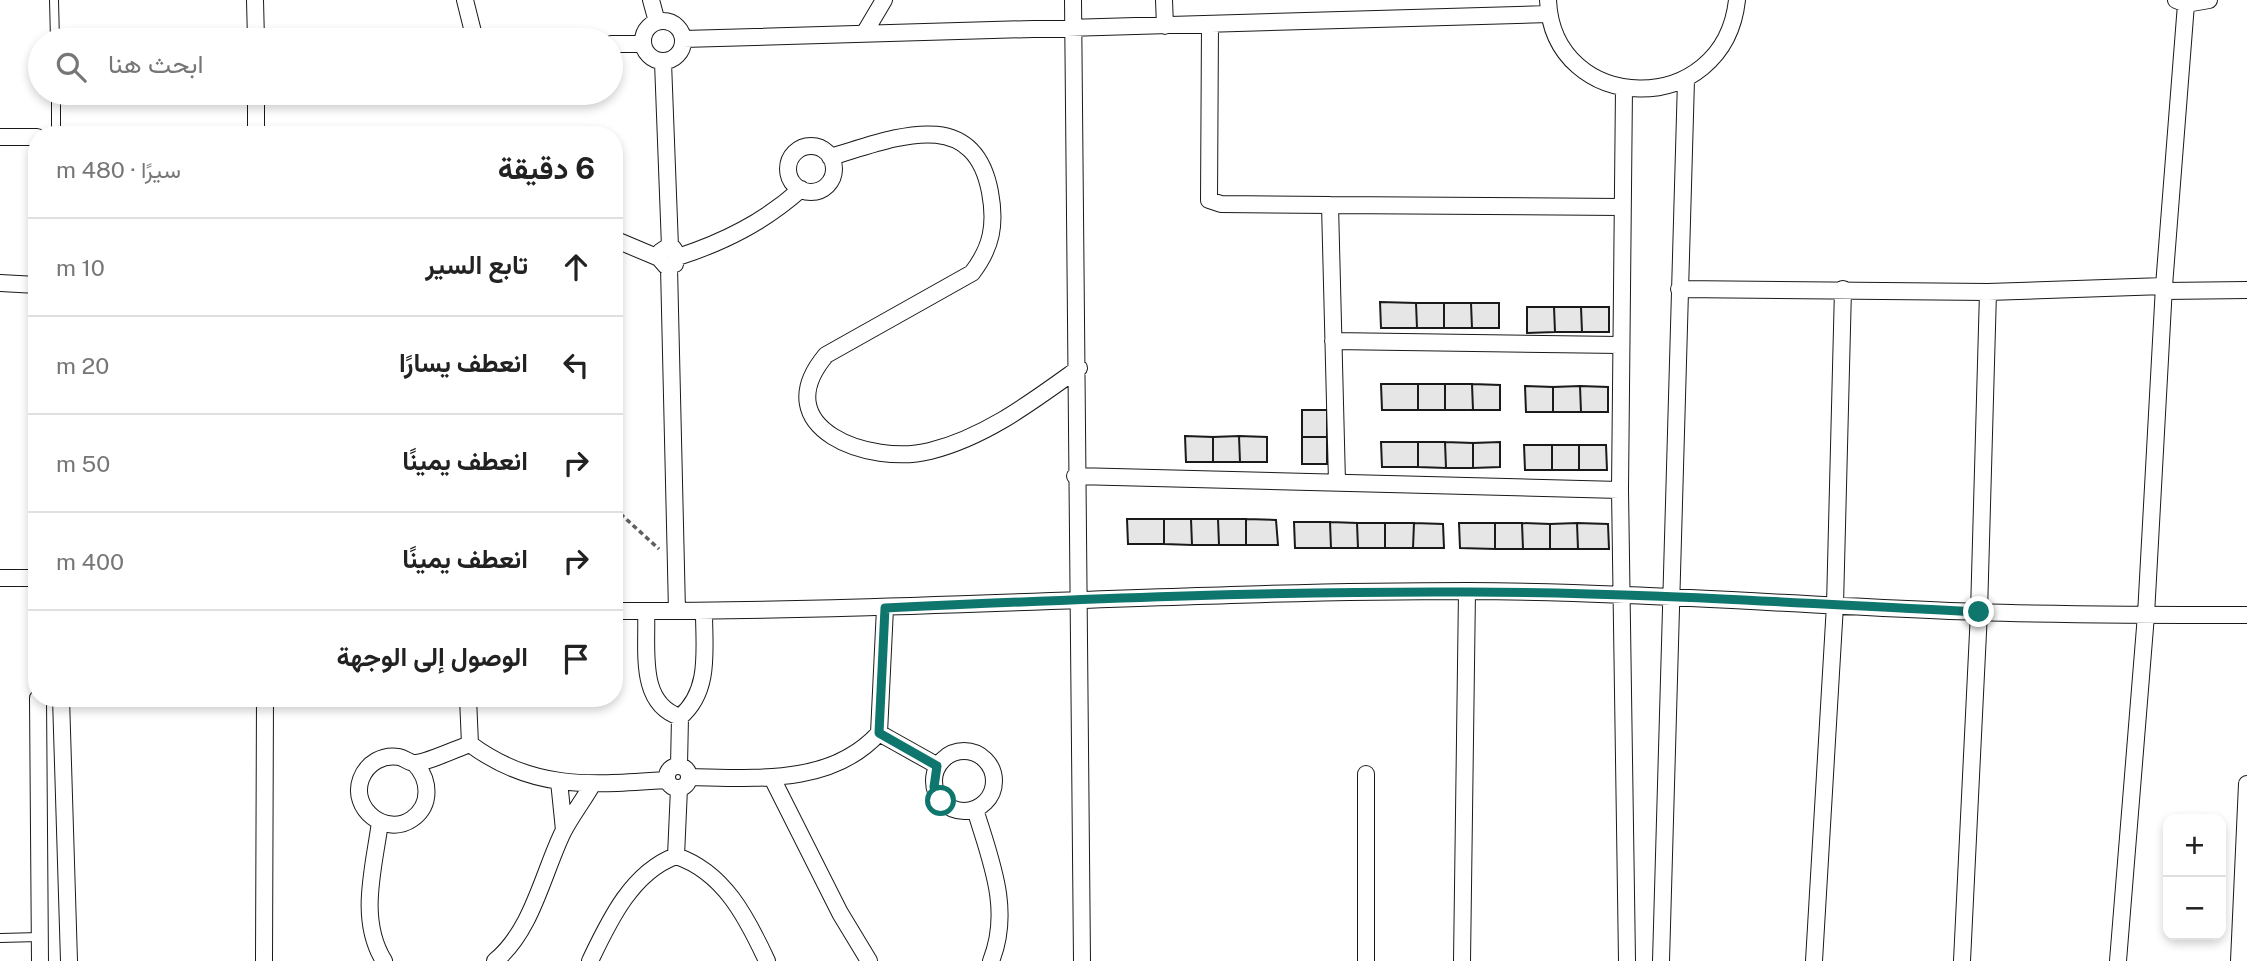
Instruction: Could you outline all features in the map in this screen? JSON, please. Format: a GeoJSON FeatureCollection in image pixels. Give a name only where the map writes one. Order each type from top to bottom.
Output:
{"type":"FeatureCollection","features":[{"type":"Feature","properties":{"kind":"street"},"geometry":{"type":"LineString","coordinates":[[255,0],[256,28]]}},
{"type":"Feature","properties":{"kind":"street"},"geometry":{"type":"LineString","coordinates":[[465,0],[472,28]]}},
{"type":"Feature","properties":{"kind":"street"},"geometry":{"type":"LineString","coordinates":[[651,0],[657,22]]}},
{"type":"Feature","properties":{"kind":"street"},"geometry":{"type":"LineString","coordinates":[[865,32],[884,0]]}},
{"type":"Feature","properties":{"kind":"street"},"geometry":{"type":"LineString","coordinates":[[1073,0],[1079,368],[1075,477],[1080,599],[1082,961]]}},
{"type":"Feature","properties":{"kind":"street"},"geometry":{"type":"LineString","coordinates":[[1164,0],[1165,26]]}},
{"type":"Feature","properties":{"kind":"street"},"geometry":{"type":"LineString","coordinates":[[683,40],[865,32],[1165,26],[1477,8],[1549,7],[1558,40],[1575,62],[1597,79],[1624,89],[1655,90],[1686,80],[1700,71],[1722,47],[1730,33],[1737,0],[1752,0]]}},
{"type":"Feature","properties":{"kind":"street"},"geometry":{"type":"LineString","coordinates":[[2118,961],[2146,615],[2181,2],[2208,0]]}},
{"type":"Feature","properties":{"kind":"street"},"geometry":{"type":"LineString","coordinates":[[657,22],[674,24],[683,40],[678,55],[663,62],[646,53],[642,44],[648,26],[657,22]]}},
{"type":"Feature","properties":{"kind":"street"},"geometry":{"type":"LineString","coordinates":[[1210,24],[1209,200],[1221,204],[1622,207]]}},
{"type":"Feature","properties":{"kind":"street"},"geometry":{"type":"LineString","coordinates":[[623,44],[642,44]]}},
{"type":"Feature","properties":{"kind":"street"},"geometry":{"type":"LineString","coordinates":[[663,62],[677,611]]}},
{"type":"Feature","properties":{"kind":"street"},"geometry":{"type":"LineString","coordinates":[[1661,961],[1686,80]]}},
{"type":"Feature","properties":{"kind":"street"},"geometry":{"type":"LineString","coordinates":[[1624,89],[1620,489],[1627,961]]}},
{"type":"Feature","properties":{"kind":"street"},"geometry":{"type":"LineString","coordinates":[[256,105],[256,126]]}},
{"type":"Feature","properties":{"kind":"street"},"geometry":{"type":"LineString","coordinates":[[830,157],[916,133],[956,139],[971,149],[982,167],[987,180],[993,222],[987,250],[972,273],[826,355],[812,374],[806,396],[807,411],[817,425],[842,440],[880,453],[897,456],[931,451],[972,436],[1027,406],[1079,368]]}},
{"type":"Feature","properties":{"kind":"street"},"geometry":{"type":"LineString","coordinates":[[0,137],[28,137]]}},
{"type":"Feature","properties":{"kind":"street"},"geometry":{"type":"LineString","coordinates":[[814,146],[830,157],[834,170],[828,184],[816,191],[801,189],[789,174],[793,155],[802,148],[814,146]]}},
{"type":"Feature","properties":{"kind":"street"},"geometry":{"type":"LineString","coordinates":[[623,242],[669,257],[754,225],[801,189]]}},
{"type":"Feature","properties":{"kind":"street"},"geometry":{"type":"LineString","coordinates":[[1330,205],[1337,482]]}},
{"type":"Feature","properties":{"kind":"street"},"geometry":{"type":"LineString","coordinates":[[0,284],[28,285]]}},
{"type":"Feature","properties":{"kind":"street"},"geometry":{"type":"LineString","coordinates":[[1679,289],[1988,292],[2164,288],[2247,290]]}},
{"type":"Feature","properties":{"kind":"street"},"geometry":{"type":"LineString","coordinates":[[1814,961],[1835,605],[1843,289]]}},
{"type":"Feature","properties":{"kind":"street"},"geometry":{"type":"LineString","coordinates":[[1962,961],[1979,612],[1988,292]]}},
{"type":"Feature","properties":{"kind":"street"},"geometry":{"type":"LineString","coordinates":[[1333,341],[1620,345]]}},
{"type":"Feature","properties":{"kind":"street"},"geometry":{"type":"LineString","coordinates":[[1075,477],[1620,489]]}},
{"type":"Feature","properties":{"kind":"street"},"geometry":{"type":"LineString","coordinates":[[0,578],[28,578]]}},
{"type":"Feature","properties":{"kind":"street"},"geometry":{"type":"LineString","coordinates":[[623,611],[885,608],[1080,599],[1467,592],[1622,595],[1979,612],[2247,615]]}},
{"type":"Feature","properties":{"kind":"street"},"geometry":{"type":"LineString","coordinates":[[1462,961],[1467,592]]}},
{"type":"Feature","properties":{"kind":"street"},"geometry":{"type":"LineString","coordinates":[[470,744],[508,769],[529,777],[592,785],[678,778],[772,778],[831,766],[863,750],[879,733],[885,608]]}},
{"type":"Feature","properties":{"kind":"street"},"geometry":{"type":"LineString","coordinates":[[646,611],[651,693],[662,709],[680,717]]}},
{"type":"Feature","properties":{"kind":"street"},"geometry":{"type":"LineString","coordinates":[[677,856],[680,717],[696,700],[701,688],[704,612]]}},
{"type":"Feature","properties":{"kind":"street"},"geometry":{"type":"LineString","coordinates":[[38,707],[40,961]]}},
{"type":"Feature","properties":{"kind":"street"},"geometry":{"type":"LineString","coordinates":[[61,707],[69,961]]}},
{"type":"Feature","properties":{"kind":"street"},"geometry":{"type":"LineString","coordinates":[[264,961],[265,707]]}},
{"type":"Feature","properties":{"kind":"street"},"geometry":{"type":"LineString","coordinates":[[468,707],[470,744]]}},
{"type":"Feature","properties":{"kind":"street"},"geometry":{"type":"LineString","coordinates":[[879,733],[937,766]]}},
{"type":"Feature","properties":{"kind":"street"},"geometry":{"type":"LineString","coordinates":[[414,764],[470,744]]}},
{"type":"Feature","properties":{"kind":"street"},"geometry":{"type":"LineString","coordinates":[[961,751],[975,753],[986,761],[993,774],[993,788],[987,801],[975,809],[954,810],[941,801],[934,787],[937,766],[947,756],[961,751]]}},
{"type":"Feature","properties":{"kind":"street"},"geometry":{"type":"LineString","coordinates":[[401,757],[414,764],[427,784],[423,807],[404,823],[380,822],[369,815],[361,803],[359,790],[362,777],[375,761],[401,757]]}},
{"type":"Feature","properties":{"kind":"street"},"geometry":{"type":"LineString","coordinates":[[1366,774],[1366,961]]}},
{"type":"Feature","properties":{"kind":"street"},"geometry":{"type":"LineString","coordinates":[[772,778],[840,913],[869,961]]}},
{"type":"Feature","properties":{"kind":"street"},"geometry":{"type":"LineString","coordinates":[[559,781],[564,830]]}},
{"type":"Feature","properties":{"kind":"street"},"geometry":{"type":"LineString","coordinates":[[2239,961],[2247,784]]}},
{"type":"Feature","properties":{"kind":"street"},"geometry":{"type":"LineString","coordinates":[[495,961],[511,945],[530,911],[564,830],[592,785]]}},
{"type":"Feature","properties":{"kind":"street"},"geometry":{"type":"LineString","coordinates":[[975,809],[997,880],[1000,901],[999,932],[991,961]]}},
{"type":"Feature","properties":{"kind":"street"},"geometry":{"type":"LineString","coordinates":[[380,822],[369,912],[373,939],[384,961]]}},
{"type":"Feature","properties":{"kind":"street"},"geometry":{"type":"LineString","coordinates":[[590,961],[627,895],[652,870],[677,856]]}},
{"type":"Feature","properties":{"kind":"street"},"geometry":{"type":"LineString","coordinates":[[677,856],[703,870],[727,892],[751,926],[767,961]]}},
{"type":"Feature","properties":{"kind":"street"},"geometry":{"type":"LineString","coordinates":[[39,937],[68,936]]}},
{"type":"Feature","properties":{"kind":"lane"},"geometry":{"type":"LineString","coordinates":[[54,0],[55,28]]}},
{"type":"Feature","properties":{"kind":"lane"},"geometry":{"type":"LineString","coordinates":[[55,105],[56,126]]}},
{"type":"Feature","properties":{"kind":"lane"},"geometry":{"type":"LineString","coordinates":[[0,938],[39,937]]}},
{"type":"Feature","properties":{"kind":"path"},"geometry":{"type":"LineString","coordinates":[[623,516],[677,567]]}},
{"type":"Feature","properties":{"kind":"building"},"geometry":{"type":"Polygon","coordinates":[[[1380,302],[1416,303],[1417,328],[1381,328],[1380,302]]]}},
{"type":"Feature","properties":{"kind":"building"},"geometry":{"type":"Polygon","coordinates":[[[1416,303],[1444,303],[1444,328],[1417,328],[1416,303]]]}},
{"type":"Feature","properties":{"kind":"building"},"geometry":{"type":"Polygon","coordinates":[[[1444,303],[1471,303],[1472,328],[1444,328],[1444,303]]]}},
{"type":"Feature","properties":{"kind":"building"},"geometry":{"type":"Polygon","coordinates":[[[1471,303],[1499,303],[1499,328],[1472,328],[1471,303]]]}},
{"type":"Feature","properties":{"kind":"building"},"geometry":{"type":"Polygon","coordinates":[[[1527,307],[1554,307],[1555,332],[1527,333],[1527,307]]]}},
{"type":"Feature","properties":{"kind":"building"},"geometry":{"type":"Polygon","coordinates":[[[1554,307],[1581,307],[1582,332],[1555,332],[1554,307]]]}},
{"type":"Feature","properties":{"kind":"building"},"geometry":{"type":"Polygon","coordinates":[[[1581,307],[1609,307],[1609,332],[1582,332],[1581,307]]]}},
{"type":"Feature","properties":{"kind":"building"},"geometry":{"type":"Polygon","coordinates":[[[1381,384],[1418,384],[1418,410],[1382,410],[1381,384]]]}},
{"type":"Feature","properties":{"kind":"building"},"geometry":{"type":"Polygon","coordinates":[[[1418,384],[1445,384],[1445,410],[1418,410],[1418,384]]]}},
{"type":"Feature","properties":{"kind":"building"},"geometry":{"type":"Polygon","coordinates":[[[1445,384],[1472,384],[1473,410],[1445,410],[1445,384]]]}},
{"type":"Feature","properties":{"kind":"building"},"geometry":{"type":"Polygon","coordinates":[[[1472,384],[1500,385],[1500,410],[1473,410],[1472,384]]]}},
{"type":"Feature","properties":{"kind":"building"},"geometry":{"type":"Polygon","coordinates":[[[1525,386],[1553,387],[1553,412],[1526,412],[1525,386]]]}},
{"type":"Feature","properties":{"kind":"building"},"geometry":{"type":"Polygon","coordinates":[[[1580,386],[1581,412],[1553,412],[1553,387],[1580,386]]]}},
{"type":"Feature","properties":{"kind":"building"},"geometry":{"type":"Polygon","coordinates":[[[1580,386],[1608,387],[1608,412],[1581,412],[1580,386]]]}},
{"type":"Feature","properties":{"kind":"building"},"geometry":{"type":"Polygon","coordinates":[[[1302,410],[1327,410],[1327,437],[1302,437],[1302,410]]]}},
{"type":"Feature","properties":{"kind":"building"},"geometry":{"type":"Polygon","coordinates":[[[1185,436],[1213,437],[1213,462],[1186,462],[1185,436]]]}},
{"type":"Feature","properties":{"kind":"building"},"geometry":{"type":"Polygon","coordinates":[[[1239,436],[1240,462],[1213,462],[1213,437],[1239,436]]]}},
{"type":"Feature","properties":{"kind":"building"},"geometry":{"type":"Polygon","coordinates":[[[1239,436],[1267,437],[1267,462],[1240,462],[1239,436]]]}},
{"type":"Feature","properties":{"kind":"building"},"geometry":{"type":"Polygon","coordinates":[[[1302,437],[1327,437],[1327,464],[1302,464],[1302,437]]]}},
{"type":"Feature","properties":{"kind":"building"},"geometry":{"type":"Polygon","coordinates":[[[1381,442],[1418,442],[1418,467],[1382,467],[1381,442]]]}},
{"type":"Feature","properties":{"kind":"building"},"geometry":{"type":"Polygon","coordinates":[[[1418,442],[1445,442],[1446,468],[1418,467],[1418,442]]]}},
{"type":"Feature","properties":{"kind":"building"},"geometry":{"type":"Polygon","coordinates":[[[1445,442],[1473,443],[1473,468],[1446,468],[1445,442]]]}},
{"type":"Feature","properties":{"kind":"building"},"geometry":{"type":"Polygon","coordinates":[[[1500,442],[1500,467],[1473,468],[1473,443],[1500,442]]]}},
{"type":"Feature","properties":{"kind":"building"},"geometry":{"type":"Polygon","coordinates":[[[1524,445],[1552,445],[1552,470],[1525,470],[1524,445]]]}},
{"type":"Feature","properties":{"kind":"building"},"geometry":{"type":"Polygon","coordinates":[[[1552,445],[1579,445],[1579,470],[1552,470],[1552,445]]]}},
{"type":"Feature","properties":{"kind":"building"},"geometry":{"type":"Polygon","coordinates":[[[1579,445],[1606,445],[1607,470],[1579,470],[1579,445]]]}},
{"type":"Feature","properties":{"kind":"building"},"geometry":{"type":"Polygon","coordinates":[[[1127,519],[1164,519],[1164,544],[1128,544],[1127,519]]]}},
{"type":"Feature","properties":{"kind":"building"},"geometry":{"type":"Polygon","coordinates":[[[1164,519],[1191,519],[1192,545],[1164,544],[1164,519]]]}},
{"type":"Feature","properties":{"kind":"building"},"geometry":{"type":"Polygon","coordinates":[[[1191,519],[1218,519],[1219,545],[1192,545],[1191,519]]]}},
{"type":"Feature","properties":{"kind":"building"},"geometry":{"type":"Polygon","coordinates":[[[1218,519],[1246,519],[1246,545],[1219,545],[1218,519]]]}},
{"type":"Feature","properties":{"kind":"building"},"geometry":{"type":"Polygon","coordinates":[[[1246,519],[1276,520],[1278,545],[1246,545],[1246,519]]]}},
{"type":"Feature","properties":{"kind":"building"},"geometry":{"type":"Polygon","coordinates":[[[1294,522],[1330,522],[1331,548],[1295,548],[1294,522]]]}},
{"type":"Feature","properties":{"kind":"building"},"geometry":{"type":"Polygon","coordinates":[[[1330,522],[1357,523],[1358,548],[1331,548],[1330,522]]]}},
{"type":"Feature","properties":{"kind":"building"},"geometry":{"type":"Polygon","coordinates":[[[1357,523],[1385,523],[1385,548],[1358,548],[1357,523]]]}},
{"type":"Feature","properties":{"kind":"building"},"geometry":{"type":"Polygon","coordinates":[[[1385,523],[1414,523],[1413,548],[1385,548],[1385,523]]]}},
{"type":"Feature","properties":{"kind":"building"},"geometry":{"type":"Polygon","coordinates":[[[1414,523],[1443,524],[1444,548],[1413,548],[1414,523]]]}},
{"type":"Feature","properties":{"kind":"building"},"geometry":{"type":"Polygon","coordinates":[[[1459,523],[1495,523],[1495,549],[1460,548],[1459,523]]]}},
{"type":"Feature","properties":{"kind":"building"},"geometry":{"type":"Polygon","coordinates":[[[1495,523],[1522,523],[1523,549],[1495,549],[1495,523]]]}},
{"type":"Feature","properties":{"kind":"building"},"geometry":{"type":"Polygon","coordinates":[[[1522,523],[1550,524],[1550,549],[1523,549],[1522,523]]]}},
{"type":"Feature","properties":{"kind":"building"},"geometry":{"type":"Polygon","coordinates":[[[1577,523],[1578,549],[1550,549],[1550,524],[1577,523]]]}},
{"type":"Feature","properties":{"kind":"building"},"geometry":{"type":"Polygon","coordinates":[[[1577,523],[1608,524],[1609,549],[1578,549],[1577,523]]]}},
{"type":"Feature","properties":{"kind":"route"},"geometry":{"type":"LineString","coordinates":[[941,801],[934,787],[937,766],[879,733],[885,608],[1080,599],[1467,592],[1622,595],[1979,612]]}}]}
